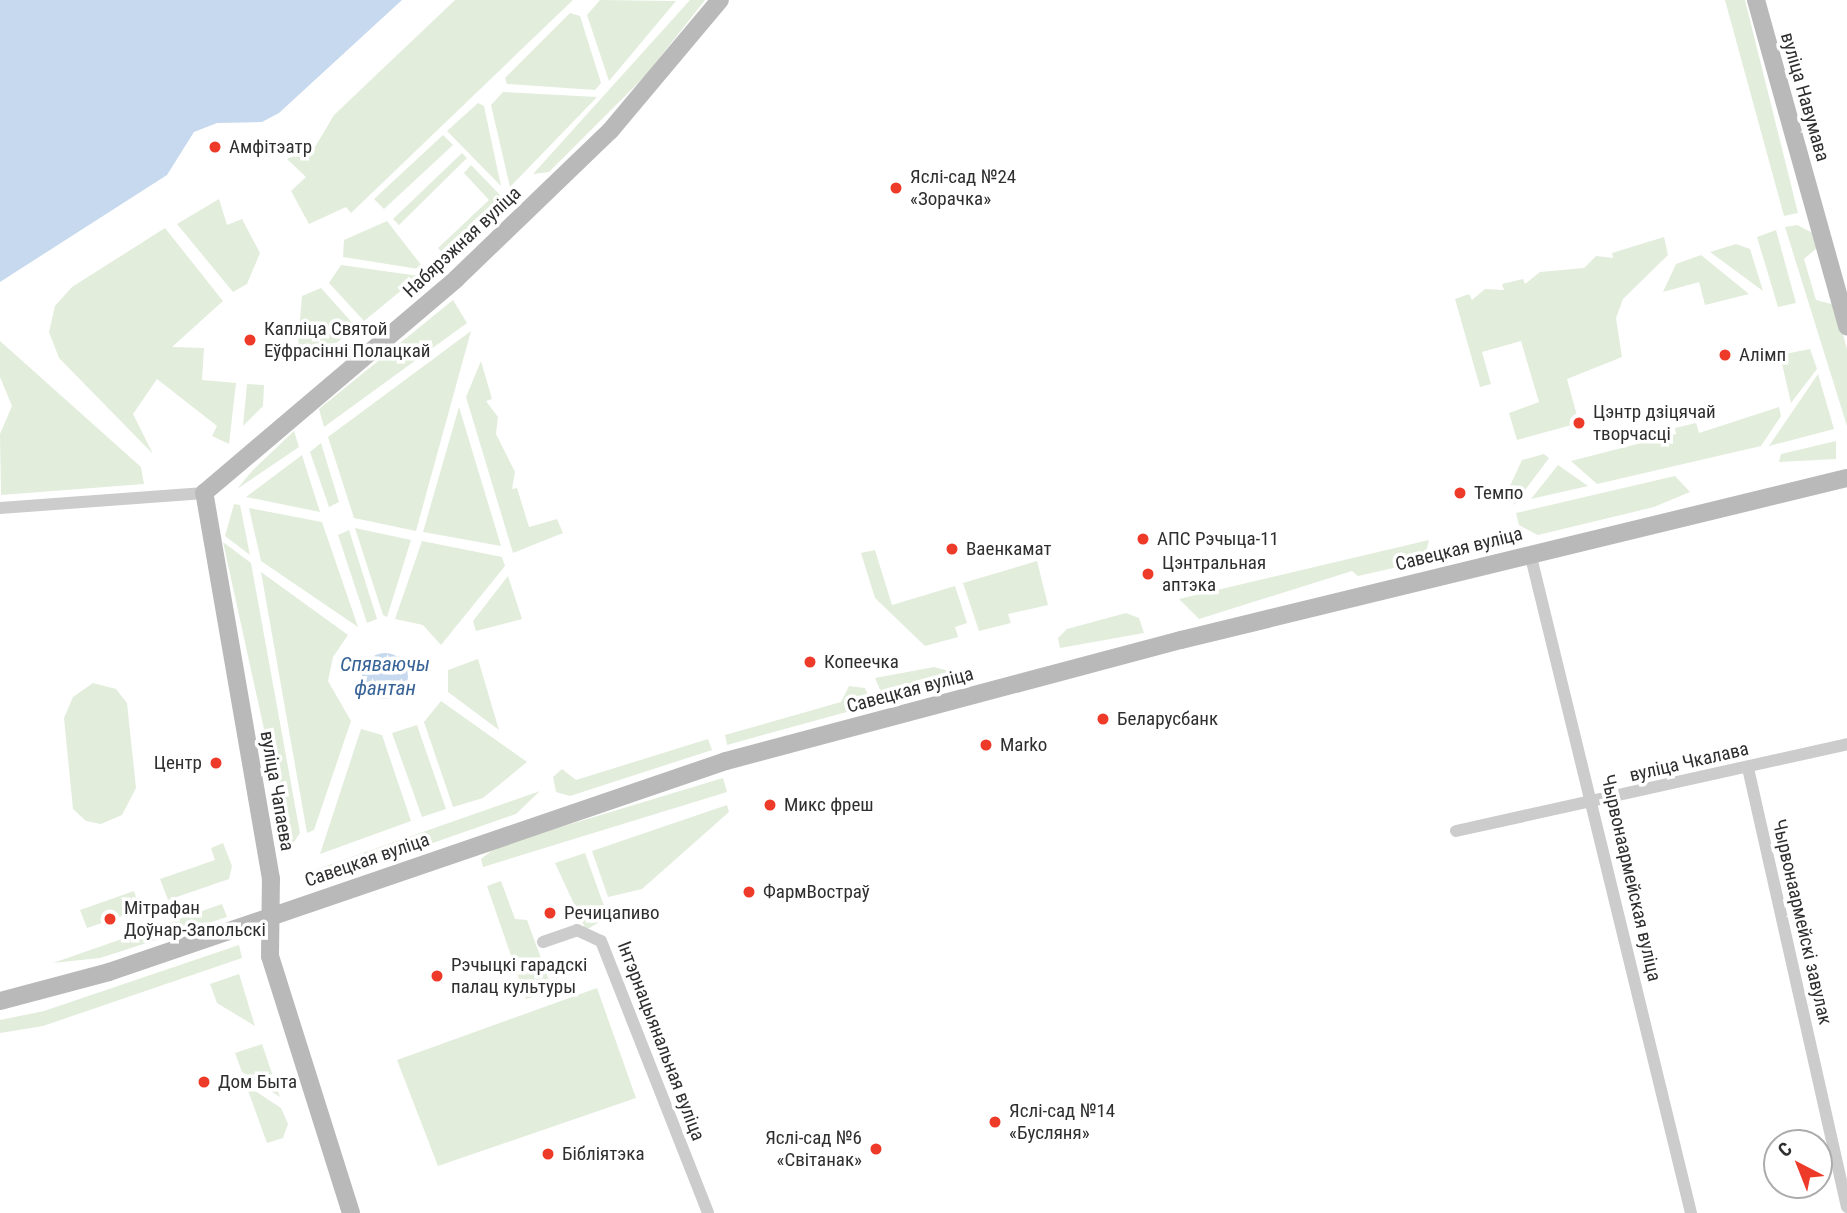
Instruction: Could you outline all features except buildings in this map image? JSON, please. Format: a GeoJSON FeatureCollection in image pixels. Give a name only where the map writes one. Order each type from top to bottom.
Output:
{"type":"FeatureCollection","features":[{"type":"Feature","properties":{"kind":"street","name":"Набярэжная вуліца"},"geometry":{"type":"LineString","coordinates":[[204,493],[466,270],[610,131],[720,0]]}},
{"type":"Feature","properties":{"kind":"street","name":"вуліца Навумава"},"geometry":{"type":"LineString","coordinates":[[1756,0],[1847,327]]}},
{"type":"Feature","properties":{"kind":"street","name":"Савецкая вуліца"},"geometry":{"type":"LineString","coordinates":[[0,1001],[109,972],[726,761],[1530,553],[1847,478]]}},
{"type":"Feature","properties":{"kind":"street"},"geometry":{"type":"LineString","coordinates":[[0,509],[204,493]]}},
{"type":"Feature","properties":{"kind":"street","name":"вуліца Чапаева"},"geometry":{"type":"LineString","coordinates":[[204,493],[271,879],[270,956],[351,1213]]}},
{"type":"Feature","properties":{"kind":"street","name":"Чырвонаармейская вуліца"},"geometry":{"type":"LineString","coordinates":[[1530,553],[1594,803],[1691,1213]]}},
{"type":"Feature","properties":{"kind":"street","name":"вуліца Чкалава"},"geometry":{"type":"LineString","coordinates":[[1456,831],[1594,803],[1847,744]]}},
{"type":"Feature","properties":{"kind":"street","name":"Чырвонаармейскі завулак"},"geometry":{"type":"LineString","coordinates":[[1748,768],[1847,1207]]}},
{"type":"Feature","properties":{"kind":"street","name":"Інтэрнацыянальная вуліца"},"geometry":{"type":"LineString","coordinates":[[543,943],[577,930],[601,941],[708,1213]]}},
{"type":"Feature","properties":{"kind":"green space"},"geometry":{"type":"Polygon","coordinates":[[[455,0],[573,0],[351,213],[346,207],[309,224],[291,191],[306,177],[287,159],[315,147],[334,115],[455,0]]]}},
{"type":"Feature","properties":{"kind":"green space"},"geometry":{"type":"Polygon","coordinates":[[[600,0],[676,1],[609,81],[587,15],[600,0]]]}},
{"type":"Feature","properties":{"kind":"green space"},"geometry":{"type":"Polygon","coordinates":[[[690,0],[705,0],[646,75],[549,172],[533,174],[690,0]]]}},
{"type":"Feature","properties":{"kind":"green space"},"geometry":{"type":"Polygon","coordinates":[[[1725,0],[1745,0],[1798,213],[1784,216],[1725,0]]]}},
{"type":"Feature","properties":{"kind":"green space"},"geometry":{"type":"Polygon","coordinates":[[[570,13],[580,16],[601,83],[595,90],[507,84],[505,78],[570,13]]]}},
{"type":"Feature","properties":{"kind":"green space"},"geometry":{"type":"Polygon","coordinates":[[[503,92],[597,97],[510,187],[491,105],[503,92]]]}},
{"type":"Feature","properties":{"kind":"green space"},"geometry":{"type":"Polygon","coordinates":[[[478,103],[484,106],[501,186],[447,131],[478,103]]]}},
{"type":"Feature","properties":{"kind":"green space"},"geometry":{"type":"Polygon","coordinates":[[[443,135],[453,145],[384,209],[374,199],[443,135]]]}},
{"type":"Feature","properties":{"kind":"green space"},"geometry":{"type":"Polygon","coordinates":[[[462,153],[467,158],[399,225],[393,219],[462,153]]]}},
{"type":"Feature","properties":{"kind":"green space"},"geometry":{"type":"Polygon","coordinates":[[[471,165],[501,196],[446,256],[438,248],[489,200],[464,173],[471,165]]]}},
{"type":"Feature","properties":{"kind":"green space"},"geometry":{"type":"Polygon","coordinates":[[[219,199],[227,225],[242,219],[260,253],[247,284],[233,292],[177,224],[219,199]]]}},
{"type":"Feature","properties":{"kind":"green space"},"geometry":{"type":"Polygon","coordinates":[[[387,221],[425,270],[343,257],[344,240],[387,221]]]}},
{"type":"Feature","properties":{"kind":"green space"},"geometry":{"type":"Polygon","coordinates":[[[1797,225],[1813,233],[1817,248],[1804,259],[1816,300],[1835,305],[1847,349],[1847,426],[1785,227],[1797,225]]]}},
{"type":"Feature","properties":{"kind":"green space"},"geometry":{"type":"Polygon","coordinates":[[[165,228],[223,301],[172,347],[204,348],[202,380],[236,383],[229,444],[212,436],[217,426],[157,379],[133,414],[153,454],[59,358],[49,332],[55,306],[72,287],[165,228]]]}},
{"type":"Feature","properties":{"kind":"green space"},"geometry":{"type":"Polygon","coordinates":[[[1776,230],[1796,303],[1778,307],[1757,237],[1776,230]]]}},
{"type":"Feature","properties":{"kind":"green space"},"geometry":{"type":"Polygon","coordinates":[[[1664,237],[1668,255],[1623,299],[1616,318],[1622,357],[1567,379],[1579,423],[1517,440],[1509,413],[1539,402],[1521,341],[1482,352],[1491,384],[1480,387],[1455,299],[1469,294],[1472,300],[1485,289],[1504,290],[1502,284],[1523,279],[1525,284],[1540,272],[1584,268],[1596,256],[1613,258],[1612,253],[1664,237]]]}},
{"type":"Feature","properties":{"kind":"green space"},"geometry":{"type":"Polygon","coordinates":[[[1736,244],[1750,249],[1763,291],[1710,252],[1736,244]]]}},
{"type":"Feature","properties":{"kind":"green space"},"geometry":{"type":"Polygon","coordinates":[[[1701,255],[1749,294],[1705,305],[1699,282],[1663,292],[1676,264],[1701,255]]]}},
{"type":"Feature","properties":{"kind":"green space"},"geometry":{"type":"Polygon","coordinates":[[[341,265],[419,276],[364,321],[329,283],[341,265]]]}},
{"type":"Feature","properties":{"kind":"green space"},"geometry":{"type":"Polygon","coordinates":[[[321,288],[356,327],[317,359],[297,357],[302,296],[321,288]]]}},
{"type":"Feature","properties":{"kind":"green space"},"geometry":{"type":"Polygon","coordinates":[[[453,300],[467,323],[324,427],[319,409],[453,300]]]}},
{"type":"Feature","properties":{"kind":"green space"},"geometry":{"type":"Polygon","coordinates":[[[471,331],[416,531],[354,518],[328,437],[471,331]]]}},
{"type":"Feature","properties":{"kind":"green space"},"geometry":{"type":"Polygon","coordinates":[[[0,341],[141,467],[144,484],[1,495],[0,434],[12,406],[0,377],[0,341]]]}},
{"type":"Feature","properties":{"kind":"green space"},"geometry":{"type":"Polygon","coordinates":[[[1810,349],[1817,369],[1791,403],[1780,355],[1810,349]]]}},
{"type":"Feature","properties":{"kind":"green space"},"geometry":{"type":"Polygon","coordinates":[[[481,361],[492,399],[486,401],[498,417],[496,434],[515,472],[512,489],[517,488],[529,527],[557,519],[563,533],[513,553],[466,397],[481,361]]]}},
{"type":"Feature","properties":{"kind":"green space"},"geometry":{"type":"Polygon","coordinates":[[[1818,374],[1834,429],[1769,446],[1818,374]]]}},
{"type":"Feature","properties":{"kind":"green space"},"geometry":{"type":"Polygon","coordinates":[[[247,384],[264,385],[263,406],[243,426],[247,384]]]}},
{"type":"Feature","properties":{"kind":"green space"},"geometry":{"type":"Polygon","coordinates":[[[459,407],[501,546],[423,532],[459,407]]]}},
{"type":"Feature","properties":{"kind":"green space"},"geometry":{"type":"Polygon","coordinates":[[[1779,407],[1781,416],[1761,446],[1597,484],[1571,461],[1676,434],[1675,428],[1696,423],[1699,433],[1779,407]]]}},
{"type":"Feature","properties":{"kind":"green space"},"geometry":{"type":"Polygon","coordinates":[[[294,431],[299,447],[237,489],[252,471],[294,431]]]}},
{"type":"Feature","properties":{"kind":"green space"},"geometry":{"type":"Polygon","coordinates":[[[1836,441],[1836,459],[1779,462],[1781,454],[1836,441]]]}},
{"type":"Feature","properties":{"kind":"green space"},"geometry":{"type":"Polygon","coordinates":[[[321,443],[339,502],[329,507],[310,452],[321,443]]]}},
{"type":"Feature","properties":{"kind":"green space"},"geometry":{"type":"Polygon","coordinates":[[[1544,454],[1549,458],[1514,505],[1509,488],[1522,460],[1544,454]]]}},
{"type":"Feature","properties":{"kind":"green space"},"geometry":{"type":"Polygon","coordinates":[[[302,455],[320,512],[246,497],[302,455]]]}},
{"type":"Feature","properties":{"kind":"green space"},"geometry":{"type":"Polygon","coordinates":[[[1558,465],[1588,486],[1531,499],[1558,465]]]}},
{"type":"Feature","properties":{"kind":"green space"},"geometry":{"type":"Polygon","coordinates":[[[1675,476],[1690,492],[1654,507],[1538,535],[1519,525],[1516,513],[1675,476]]]}},
{"type":"Feature","properties":{"kind":"green space"},"geometry":{"type":"Polygon","coordinates":[[[234,504],[240,505],[250,555],[225,536],[234,504]]]}},
{"type":"Feature","properties":{"kind":"green space"},"geometry":{"type":"Polygon","coordinates":[[[249,508],[322,522],[358,627],[261,561],[249,508]]]}},
{"type":"Feature","properties":{"kind":"green space"},"geometry":{"type":"Polygon","coordinates":[[[355,528],[411,540],[387,617],[383,615],[355,528]]]}},
{"type":"Feature","properties":{"kind":"green space"},"geometry":{"type":"Polygon","coordinates":[[[349,530],[377,619],[367,623],[338,535],[349,530]]]}},
{"type":"Feature","properties":{"kind":"green space"},"geometry":{"type":"Polygon","coordinates":[[[1429,540],[1424,561],[1358,576],[1352,571],[1199,619],[1179,599],[1429,540]]]}},
{"type":"Feature","properties":{"kind":"green space"},"geometry":{"type":"Polygon","coordinates":[[[422,541],[502,557],[505,566],[441,645],[423,625],[395,619],[422,541]]]}},
{"type":"Feature","properties":{"kind":"green space"},"geometry":{"type":"Polygon","coordinates":[[[223,542],[251,563],[300,833],[290,848],[223,542]]]}},
{"type":"Feature","properties":{"kind":"green space"},"geometry":{"type":"Polygon","coordinates":[[[875,550],[892,605],[955,586],[967,623],[955,627],[958,637],[925,646],[875,598],[861,553],[875,550]]]}},
{"type":"Feature","properties":{"kind":"green space"},"geometry":{"type":"Polygon","coordinates":[[[1037,561],[1048,605],[1008,614],[1011,623],[979,631],[963,583],[1037,561]]]}},
{"type":"Feature","properties":{"kind":"green space"},"geometry":{"type":"Polygon","coordinates":[[[261,572],[348,635],[333,657],[328,681],[351,721],[314,830],[307,833],[261,572]]]}},
{"type":"Feature","properties":{"kind":"green space"},"geometry":{"type":"Polygon","coordinates":[[[508,576],[522,619],[476,631],[473,621],[508,576]]]}},
{"type":"Feature","properties":{"kind":"green space"},"geometry":{"type":"Polygon","coordinates":[[[1126,613],[1139,618],[1144,633],[1060,648],[1058,638],[1067,629],[1126,613]]]}},
{"type":"Feature","properties":{"kind":"green space"},"geometry":{"type":"Polygon","coordinates":[[[478,659],[499,730],[448,692],[448,670],[478,659]]]}},
{"type":"Feature","properties":{"kind":"green space"},"geometry":{"type":"Polygon","coordinates":[[[934,667],[965,675],[885,701],[875,678],[934,667]]]}},
{"type":"Feature","properties":{"kind":"green space"},"geometry":{"type":"Polygon","coordinates":[[[93,683],[116,689],[127,703],[136,788],[122,815],[101,824],[86,821],[73,809],[64,718],[73,697],[93,683]]]}},
{"type":"Feature","properties":{"kind":"green space"},"geometry":{"type":"Polygon","coordinates":[[[849,686],[865,688],[872,705],[727,745],[725,735],[841,702],[849,686]]]}},
{"type":"Feature","properties":{"kind":"green space"},"geometry":{"type":"Polygon","coordinates":[[[441,701],[527,762],[483,798],[453,807],[424,722],[441,701]]]}},
{"type":"Feature","properties":{"kind":"green space"},"geometry":{"type":"Polygon","coordinates":[[[417,725],[446,809],[422,817],[392,733],[417,725]]]}},
{"type":"Feature","properties":{"kind":"green space"},"geometry":{"type":"Polygon","coordinates":[[[361,729],[382,735],[411,821],[320,854],[361,729]]]}},
{"type":"Feature","properties":{"kind":"green space"},"geometry":{"type":"Polygon","coordinates":[[[708,739],[712,750],[570,796],[556,792],[553,777],[562,769],[576,780],[708,739]]]}},
{"type":"Feature","properties":{"kind":"green space"},"geometry":{"type":"Polygon","coordinates":[[[723,778],[727,792],[483,867],[481,859],[498,846],[723,778]]]}},
{"type":"Feature","properties":{"kind":"green space"},"geometry":{"type":"Polygon","coordinates":[[[540,791],[516,814],[307,887],[303,874],[540,791]]]}},
{"type":"Feature","properties":{"kind":"green space"},"geometry":{"type":"Polygon","coordinates":[[[727,805],[729,812],[642,889],[608,897],[592,851],[727,805]]]}},
{"type":"Feature","properties":{"kind":"green space"},"geometry":{"type":"Polygon","coordinates":[[[223,843],[232,866],[229,879],[168,900],[160,879],[215,860],[211,848],[223,843]]]}},
{"type":"Feature","properties":{"kind":"green space"},"geometry":{"type":"Polygon","coordinates":[[[585,853],[608,917],[586,930],[555,863],[585,853]]]}},
{"type":"Feature","properties":{"kind":"green space"},"geometry":{"type":"Polygon","coordinates":[[[501,881],[515,919],[527,920],[553,991],[526,999],[487,886],[501,881]]]}},
{"type":"Feature","properties":{"kind":"green space"},"geometry":{"type":"Polygon","coordinates":[[[134,891],[140,910],[87,928],[80,910],[134,891]]]}},
{"type":"Feature","properties":{"kind":"green space"},"geometry":{"type":"Polygon","coordinates":[[[222,904],[227,917],[100,958],[53,963],[222,904]]]}},
{"type":"Feature","properties":{"kind":"green space"},"geometry":{"type":"Polygon","coordinates":[[[239,945],[242,958],[43,1026],[0,1033],[0,1020],[44,1011],[239,945]]]}},
{"type":"Feature","properties":{"kind":"green space"},"geometry":{"type":"Polygon","coordinates":[[[239,974],[255,1026],[217,1003],[210,984],[239,974]]]}},
{"type":"Feature","properties":{"kind":"green space"},"geometry":{"type":"Polygon","coordinates":[[[597,988],[636,1098],[438,1166],[397,1060],[597,988]]]}},
{"type":"Feature","properties":{"kind":"green space"},"geometry":{"type":"Polygon","coordinates":[[[262,1044],[280,1097],[242,1072],[235,1053],[262,1044]]]}},
{"type":"Feature","properties":{"kind":"green space"},"geometry":{"type":"Polygon","coordinates":[[[246,1085],[281,1108],[288,1124],[283,1138],[267,1143],[246,1085]]]}},
{"type":"Feature","properties":{"kind":"water"},"geometry":{"type":"Polygon","coordinates":[[[0,0],[402,0],[279,113],[262,122],[217,123],[194,132],[167,175],[0,282],[0,0]]]}},
{"type":"Feature","properties":{"kind":"water","name":"Спяваючы фантан"},"geometry":{"type":"Polygon","coordinates":[[[385,653],[401,660],[408,676],[401,692],[385,699],[369,692],[362,676],[369,660],[385,653]]]}},
{"type":"Feature","properties":{"kind":"place","name":"Амфітэатр"},"geometry":{"type":"Point","coordinates":[215,147]}},
{"type":"Feature","properties":{"kind":"place","name":"Яслі-сад №24 «Зорачка»"},"geometry":{"type":"Point","coordinates":[896,188]}},
{"type":"Feature","properties":{"kind":"place","name":"Капліца Святой Еўфрасінні Полацкай"},"geometry":{"type":"Point","coordinates":[250,340]}},
{"type":"Feature","properties":{"kind":"place","name":"Алімп"},"geometry":{"type":"Point","coordinates":[1725,355]}},
{"type":"Feature","properties":{"kind":"place","name":"Цэнтр дзіцячай творчасці"},"geometry":{"type":"Point","coordinates":[1579,423]}},
{"type":"Feature","properties":{"kind":"place","name":"Темпо"},"geometry":{"type":"Point","coordinates":[1460,493]}},
{"type":"Feature","properties":{"kind":"place","name":"АПС Рэчыца-11"},"geometry":{"type":"Point","coordinates":[1143,539]}},
{"type":"Feature","properties":{"kind":"place","name":"Ваенкамат"},"geometry":{"type":"Point","coordinates":[952,549]}},
{"type":"Feature","properties":{"kind":"place","name":"Цэнтральная аптэка"},"geometry":{"type":"Point","coordinates":[1148,574]}},
{"type":"Feature","properties":{"kind":"place","name":"Копеечка"},"geometry":{"type":"Point","coordinates":[810,662]}},
{"type":"Feature","properties":{"kind":"place","name":"Беларусбанк"},"geometry":{"type":"Point","coordinates":[1103,719]}},
{"type":"Feature","properties":{"kind":"place","name":"Marko"},"geometry":{"type":"Point","coordinates":[986,745]}},
{"type":"Feature","properties":{"kind":"place","name":"Центр"},"geometry":{"type":"Point","coordinates":[216,763]}},
{"type":"Feature","properties":{"kind":"place","name":"Микс фреш"},"geometry":{"type":"Point","coordinates":[770,805]}},
{"type":"Feature","properties":{"kind":"place","name":"ФармВостраў"},"geometry":{"type":"Point","coordinates":[749,892]}},
{"type":"Feature","properties":{"kind":"place","name":"Речицапиво"},"geometry":{"type":"Point","coordinates":[550,913]}},
{"type":"Feature","properties":{"kind":"place","name":"Мітрафан Доўнар-Запольскі"},"geometry":{"type":"Point","coordinates":[110,919]}},
{"type":"Feature","properties":{"kind":"place","name":"Рэчыцкі гарадскі палац культуры"},"geometry":{"type":"Point","coordinates":[437,976]}},
{"type":"Feature","properties":{"kind":"place","name":"Дом Быта"},"geometry":{"type":"Point","coordinates":[204,1082]}},
{"type":"Feature","properties":{"kind":"place","name":"Яслі-сад №14 «Бусляня»"},"geometry":{"type":"Point","coordinates":[995,1122]}},
{"type":"Feature","properties":{"kind":"place","name":"Яслі-сад №6 «Світанак»"},"geometry":{"type":"Point","coordinates":[876,1149]}},
{"type":"Feature","properties":{"kind":"place","name":"Бібліятэка"},"geometry":{"type":"Point","coordinates":[548,1154]}}]}
